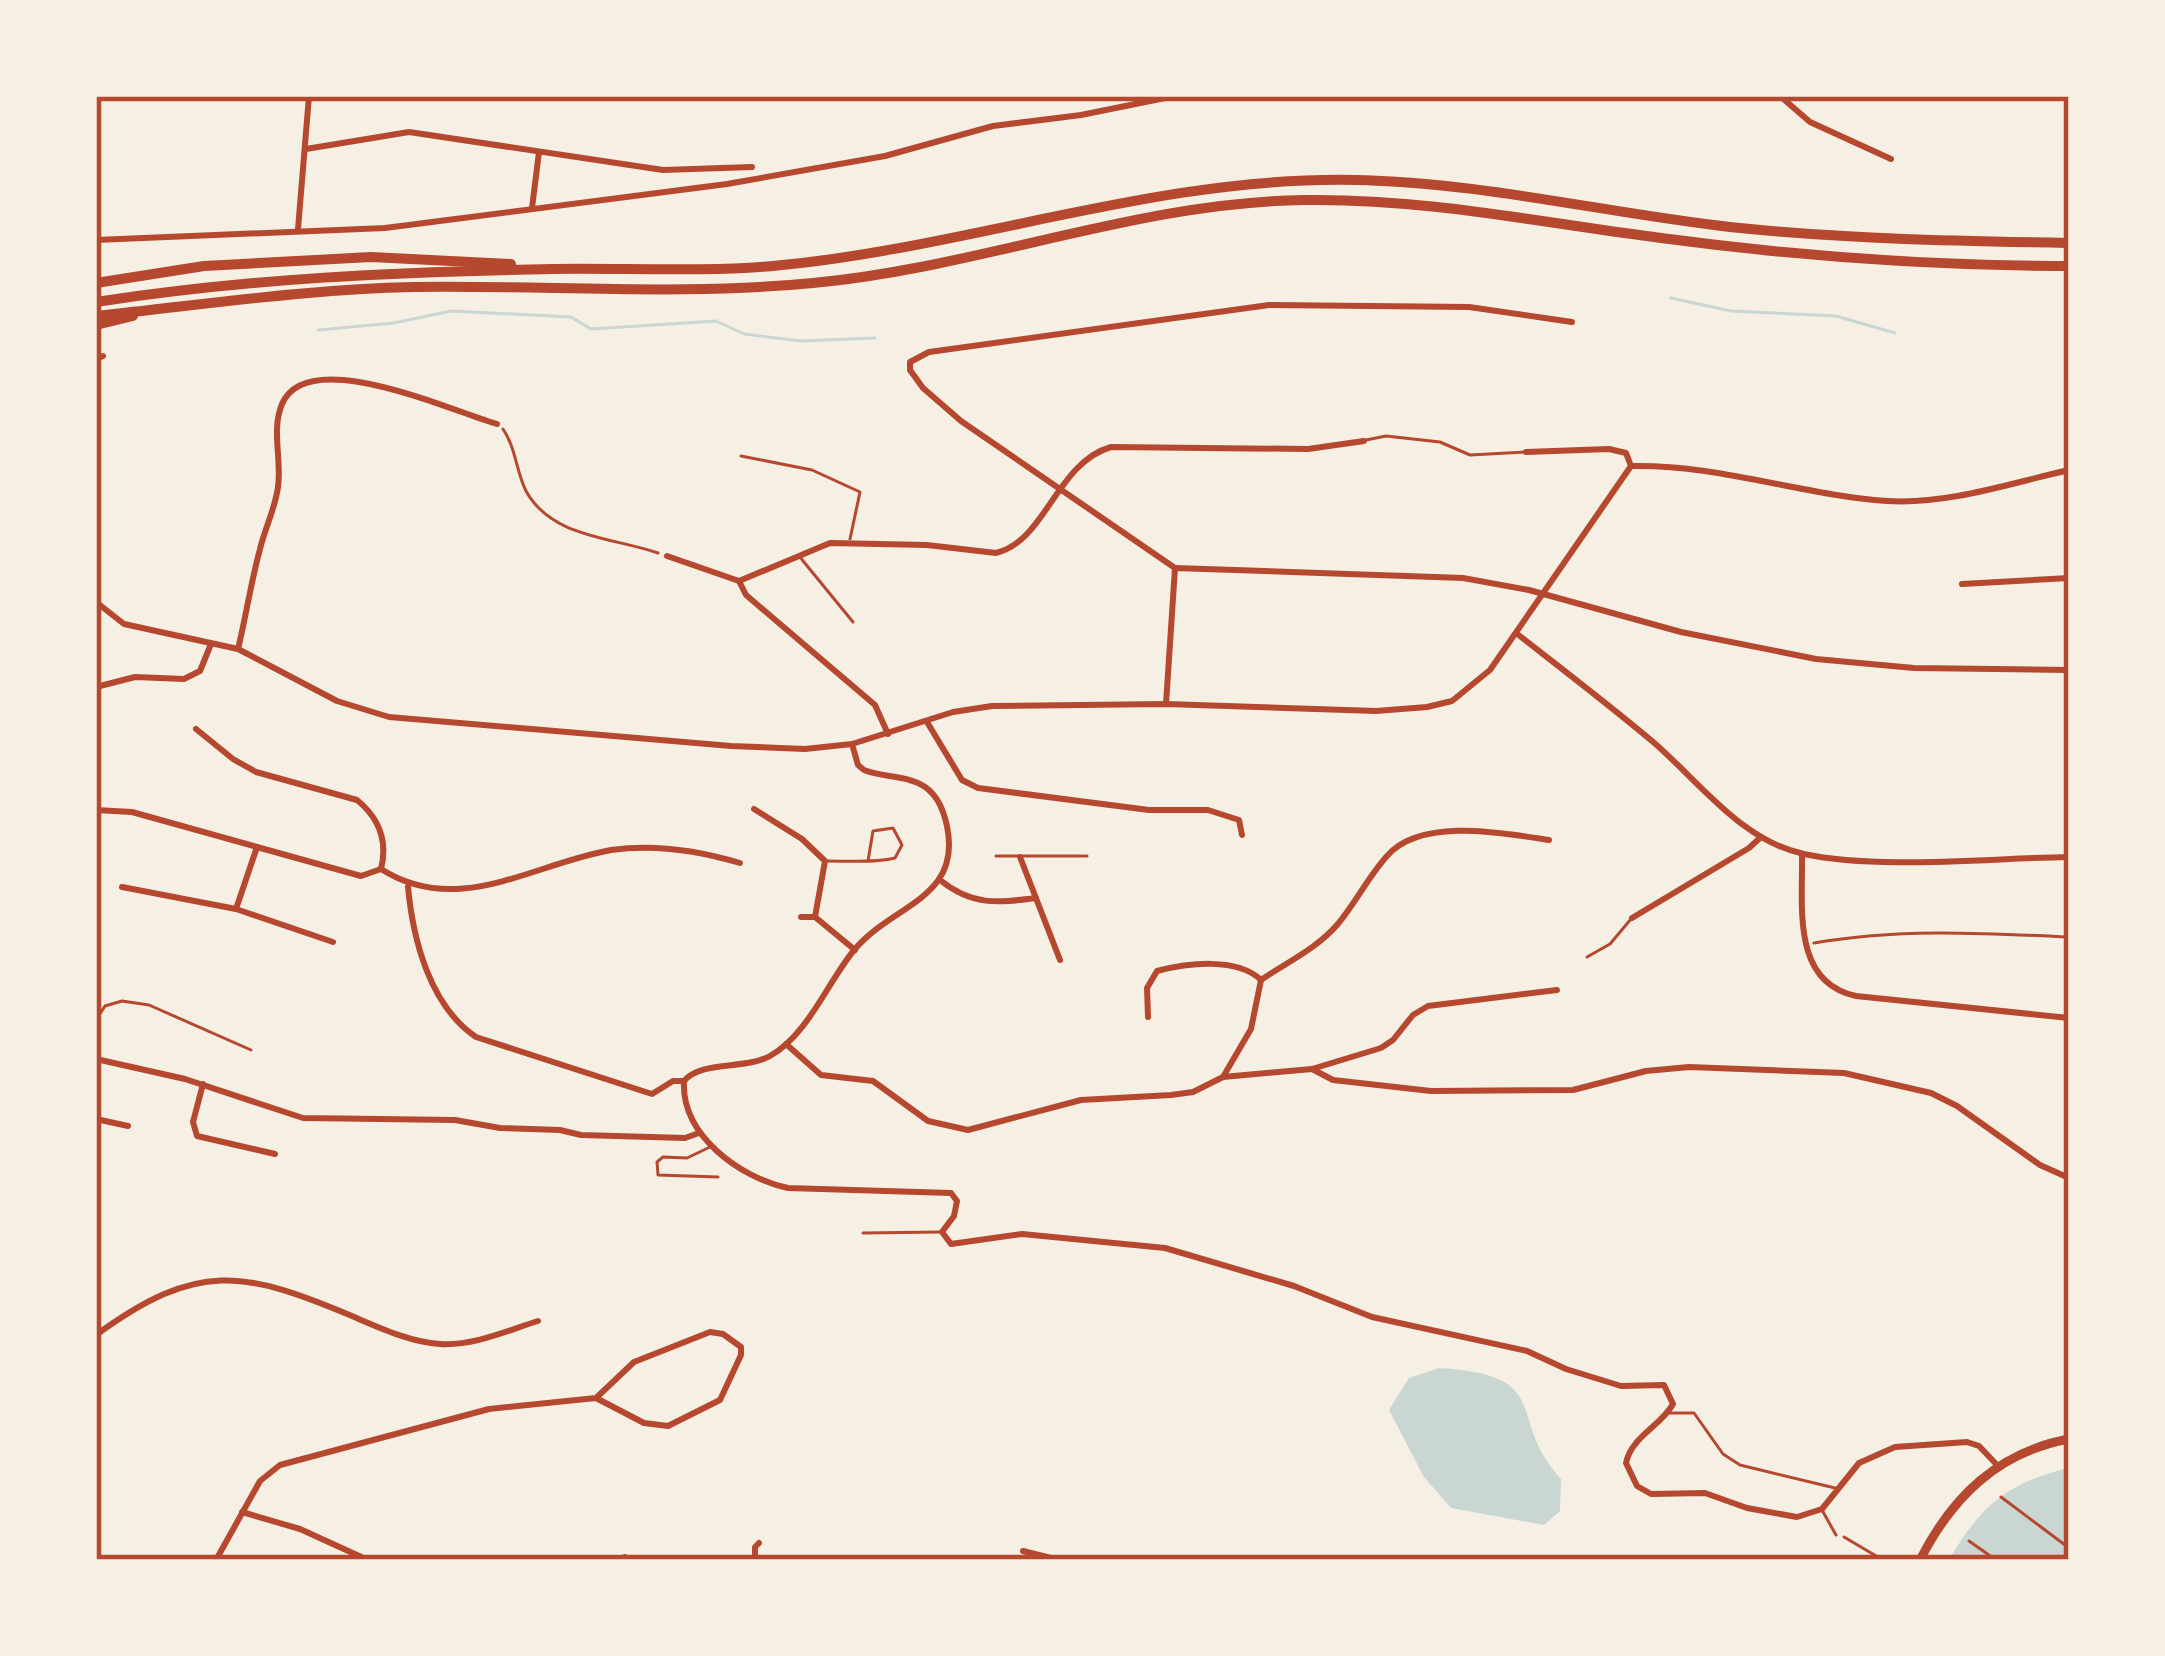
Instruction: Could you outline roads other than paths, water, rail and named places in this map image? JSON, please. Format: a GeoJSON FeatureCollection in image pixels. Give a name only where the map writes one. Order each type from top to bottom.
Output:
{"type":"FeatureCollection","features":[{"type":"Feature","properties":{"kind":"highway"},"geometry":{"type":"LineString","coordinates":[[96,284],[205,266],[371,257],[720,269],[818,261],[1178,192],[1300,179],[1473,189],[1731,227],[2069,243]]}},
{"type":"Feature","properties":{"kind":"highway"},"geometry":{"type":"LineString","coordinates":[[96,316],[278,295],[392,288],[658,290],[820,283],[1182,212],[1299,200],[1468,210],[1728,247],[1883,260],[2069,266]]}},
{"type":"Feature","properties":{"kind":"highway"},"geometry":{"type":"LineString","coordinates":[[96,302],[296,277],[611,268]]}},
{"type":"Feature","properties":{"kind":"highway"},"geometry":{"type":"LineString","coordinates":[[96,326],[152,310]]}},
{"type":"Feature","properties":{"kind":"main road"},"geometry":{"type":"LineString","coordinates":[[1920,1560],[1958,1501],[1998,1466],[2028,1450],[2069,1439]]}},
{"type":"Feature","properties":{"kind":"street"},"geometry":{"type":"LineString","coordinates":[[298,229],[309,96]]}},
{"type":"Feature","properties":{"kind":"street"},"geometry":{"type":"LineString","coordinates":[[96,240],[385,228],[827,167],[993,126],[1081,116],[1175,96]]}},
{"type":"Feature","properties":{"kind":"street"},"geometry":{"type":"LineString","coordinates":[[1780,96],[1810,122],[1891,159]]}},
{"type":"Feature","properties":{"kind":"street"},"geometry":{"type":"LineString","coordinates":[[306,149],[409,132],[663,170],[752,167]]}},
{"type":"Feature","properties":{"kind":"street"},"geometry":{"type":"LineString","coordinates":[[532,208],[539,152]]}},
{"type":"Feature","properties":{"kind":"street"},"geometry":{"type":"LineString","coordinates":[[1572,322],[1469,307],[1269,305],[914,356],[910,370],[961,421],[1175,568],[1462,578],[1542,594],[1681,632],[1816,659],[1914,668],[2069,670]]}},
{"type":"Feature","properties":{"kind":"street"},"geometry":{"type":"LineString","coordinates":[[238,649],[278,490],[277,418],[287,394],[296,386],[324,378],[357,380],[497,424]]}},
{"type":"Feature","properties":{"kind":"street"},"geometry":{"type":"LineString","coordinates":[[667,556],[739,580],[816,546],[850,541],[927,545],[980,554],[1007,550],[1086,458],[1111,447],[1308,449],[1364,441]]}},
{"type":"Feature","properties":{"kind":"street"},"geometry":{"type":"LineString","coordinates":[[1526,452],[1609,448],[1626,453],[1631,466]]}},
{"type":"Feature","properties":{"kind":"street"},"geometry":{"type":"LineString","coordinates":[[1631,466],[1675,466],[1889,502],[1939,498],[2069,470]]}},
{"type":"Feature","properties":{"kind":"street"},"geometry":{"type":"LineString","coordinates":[[96,602],[124,624],[238,649],[337,701],[388,718],[731,746],[805,749],[852,744],[953,712],[992,706],[1427,707],[1452,701],[1490,670],[1631,466]]}},
{"type":"Feature","properties":{"kind":"street"},"geometry":{"type":"LineString","coordinates":[[1166,704],[1175,568]]}},
{"type":"Feature","properties":{"kind":"street"},"geometry":{"type":"LineString","coordinates":[[1962,584],[2069,578]]}},
{"type":"Feature","properties":{"kind":"street"},"geometry":{"type":"LineString","coordinates":[[739,580],[746,595],[875,705],[888,735]]}},
{"type":"Feature","properties":{"kind":"street"},"geometry":{"type":"LineString","coordinates":[[1516,633],[1655,744],[1738,821],[1761,837],[1802,854],[1883,860],[2069,857]]}},
{"type":"Feature","properties":{"kind":"street"},"geometry":{"type":"LineString","coordinates":[[96,687],[135,677],[184,680],[200,671],[212,644]]}},
{"type":"Feature","properties":{"kind":"street"},"geometry":{"type":"LineString","coordinates":[[927,722],[962,780],[978,788],[1149,810],[1208,810],[1238,820],[1242,836]]}},
{"type":"Feature","properties":{"kind":"street"},"geometry":{"type":"LineString","coordinates":[[196,729],[245,767],[357,800],[369,810],[384,842],[381,869]]}},
{"type":"Feature","properties":{"kind":"street"},"geometry":{"type":"LineString","coordinates":[[408,887],[428,973],[443,1006],[465,1030],[489,1042],[652,1094],[694,1073],[766,1059],[786,1044],[854,950],[940,880],[950,845],[936,797],[915,781],[864,770],[852,744]]}},
{"type":"Feature","properties":{"kind":"street"},"geometry":{"type":"LineString","coordinates":[[754,809],[815,849],[825,861],[815,917]]}},
{"type":"Feature","properties":{"kind":"street"},"geometry":{"type":"LineString","coordinates":[[96,810],[132,812],[361,876],[381,869]]}},
{"type":"Feature","properties":{"kind":"street"},"geometry":{"type":"LineString","coordinates":[[1223,1077],[1251,1029],[1261,980],[1336,926],[1387,855],[1411,839],[1491,831],[1549,840]]}},
{"type":"Feature","properties":{"kind":"street"},"geometry":{"type":"LineString","coordinates":[[1632,918],[1761,837]]}},
{"type":"Feature","properties":{"kind":"street"},"geometry":{"type":"LineString","coordinates":[[236,909],[257,847]]}},
{"type":"Feature","properties":{"kind":"street"},"geometry":{"type":"LineString","coordinates":[[381,869],[408,887],[471,888],[618,849],[708,854],[740,863]]}},
{"type":"Feature","properties":{"kind":"street"},"geometry":{"type":"LineString","coordinates":[[1802,854],[1806,944],[1814,971],[1826,985],[1841,993],[2069,1018]]}},
{"type":"Feature","properties":{"kind":"street"},"geometry":{"type":"LineString","coordinates":[[1020,857],[1060,960]]}},
{"type":"Feature","properties":{"kind":"street"},"geometry":{"type":"LineString","coordinates":[[940,880],[967,898],[983,902],[1036,898]]}},
{"type":"Feature","properties":{"kind":"street"},"geometry":{"type":"LineString","coordinates":[[122,887],[236,909],[333,942]]}},
{"type":"Feature","properties":{"kind":"street"},"geometry":{"type":"LineString","coordinates":[[801,917],[815,917],[854,950]]}},
{"type":"Feature","properties":{"kind":"street"},"geometry":{"type":"LineString","coordinates":[[1148,1017],[1147,988],[1157,970],[1233,965],[1261,980]]}},
{"type":"Feature","properties":{"kind":"street"},"geometry":{"type":"LineString","coordinates":[[786,1044],[821,1075],[873,1081],[928,1121],[953,1129],[983,1128],[1081,1100],[1192,1091],[1223,1077],[1312,1069],[1381,1048],[1428,1006],[1557,989]]}},
{"type":"Feature","properties":{"kind":"street"},"geometry":{"type":"LineString","coordinates":[[96,1059],[203,1084],[313,1119],[454,1120],[596,1136],[686,1138],[699,1133]]}},
{"type":"Feature","properties":{"kind":"street"},"geometry":{"type":"LineString","coordinates":[[1312,1069],[1333,1079],[1389,1089],[1532,1092],[1591,1088],[1646,1071],[1689,1067],[1844,1073],[1924,1090],[2040,1165],[2069,1178]]}},
{"type":"Feature","properties":{"kind":"street"},"geometry":{"type":"LineString","coordinates":[[684,1081],[699,1133],[768,1184],[951,1193],[958,1201],[957,1209],[942,1232],[945,1240],[961,1245],[1022,1234],[1166,1248],[1294,1286],[1372,1317],[1527,1352],[1566,1370],[1621,1386],[1664,1384],[1672,1395],[1668,1413],[1628,1453],[1628,1472],[1637,1486],[1651,1494],[1705,1493],[1747,1508],[1797,1517],[1822,1509],[1859,1463],[1894,1447],[1966,1442],[1979,1446],[1998,1466]]}},
{"type":"Feature","properties":{"kind":"street"},"geometry":{"type":"LineString","coordinates":[[203,1084],[193,1121],[196,1136],[275,1154]]}},
{"type":"Feature","properties":{"kind":"street"},"geometry":{"type":"LineString","coordinates":[[96,1119],[128,1126]]}},
{"type":"Feature","properties":{"kind":"street"},"geometry":{"type":"LineString","coordinates":[[96,1335],[155,1298],[195,1283],[232,1280],[277,1286],[400,1335],[437,1344],[473,1342],[538,1321]]}},
{"type":"Feature","properties":{"kind":"street"},"geometry":{"type":"LineString","coordinates":[[216,1560],[260,1481],[280,1465],[489,1409],[596,1399],[644,1424],[668,1426],[720,1400],[741,1347],[723,1334],[710,1332],[634,1362],[596,1399]]}},
{"type":"Feature","properties":{"kind":"street"},"geometry":{"type":"LineString","coordinates":[[242,1513],[300,1529],[368,1560]]}},
{"type":"Feature","properties":{"kind":"street"},"geometry":{"type":"LineString","coordinates":[[755,1560],[759,1543]]}},
{"type":"Feature","properties":{"kind":"street"},"geometry":{"type":"LineString","coordinates":[[1023,1551],[1059,1560]]}},
{"type":"Feature","properties":{"kind":"lane"},"geometry":{"type":"LineString","coordinates":[[1364,441],[1386,436],[1440,442],[1470,454],[1526,452]]}},
{"type":"Feature","properties":{"kind":"lane"},"geometry":{"type":"LineString","coordinates":[[741,456],[812,470],[860,492],[850,541]]}},
{"type":"Feature","properties":{"kind":"lane"},"geometry":{"type":"LineString","coordinates":[[798,554],[853,622]]}},
{"type":"Feature","properties":{"kind":"lane"},"geometry":{"type":"LineString","coordinates":[[825,861],[868,861],[895,858],[902,845],[899,833],[893,828],[873,831],[868,861]]}},
{"type":"Feature","properties":{"kind":"lane"},"geometry":{"type":"LineString","coordinates":[[996,856],[1087,856]]}},
{"type":"Feature","properties":{"kind":"lane"},"geometry":{"type":"LineString","coordinates":[[1587,956],[1610,944],[1632,918]]}},
{"type":"Feature","properties":{"kind":"lane"},"geometry":{"type":"LineString","coordinates":[[96,1020],[105,1006],[136,1002],[251,1050]]}},
{"type":"Feature","properties":{"kind":"lane"},"geometry":{"type":"LineString","coordinates":[[711,1146],[687,1158],[664,1157],[657,1162],[658,1174],[718,1177]]}},
{"type":"Feature","properties":{"kind":"lane"},"geometry":{"type":"LineString","coordinates":[[862,1233],[942,1232]]}},
{"type":"Feature","properties":{"kind":"lane"},"geometry":{"type":"LineString","coordinates":[[1668,1413],[1694,1413],[1723,1454],[1740,1465],[1837,1488]]}},
{"type":"Feature","properties":{"kind":"lane"},"geometry":{"type":"LineString","coordinates":[[1822,1509],[1836,1535]]}},
{"type":"Feature","properties":{"kind":"waterway"},"geometry":{"type":"LineString","coordinates":[[1671,298],[1731,311],[1836,316],[1895,333]]}},
{"type":"Feature","properties":{"kind":"waterway"},"geometry":{"type":"LineString","coordinates":[[318,330],[394,323],[451,311],[571,317],[591,329],[716,321],[744,334],[801,341],[875,338]]}}]}
